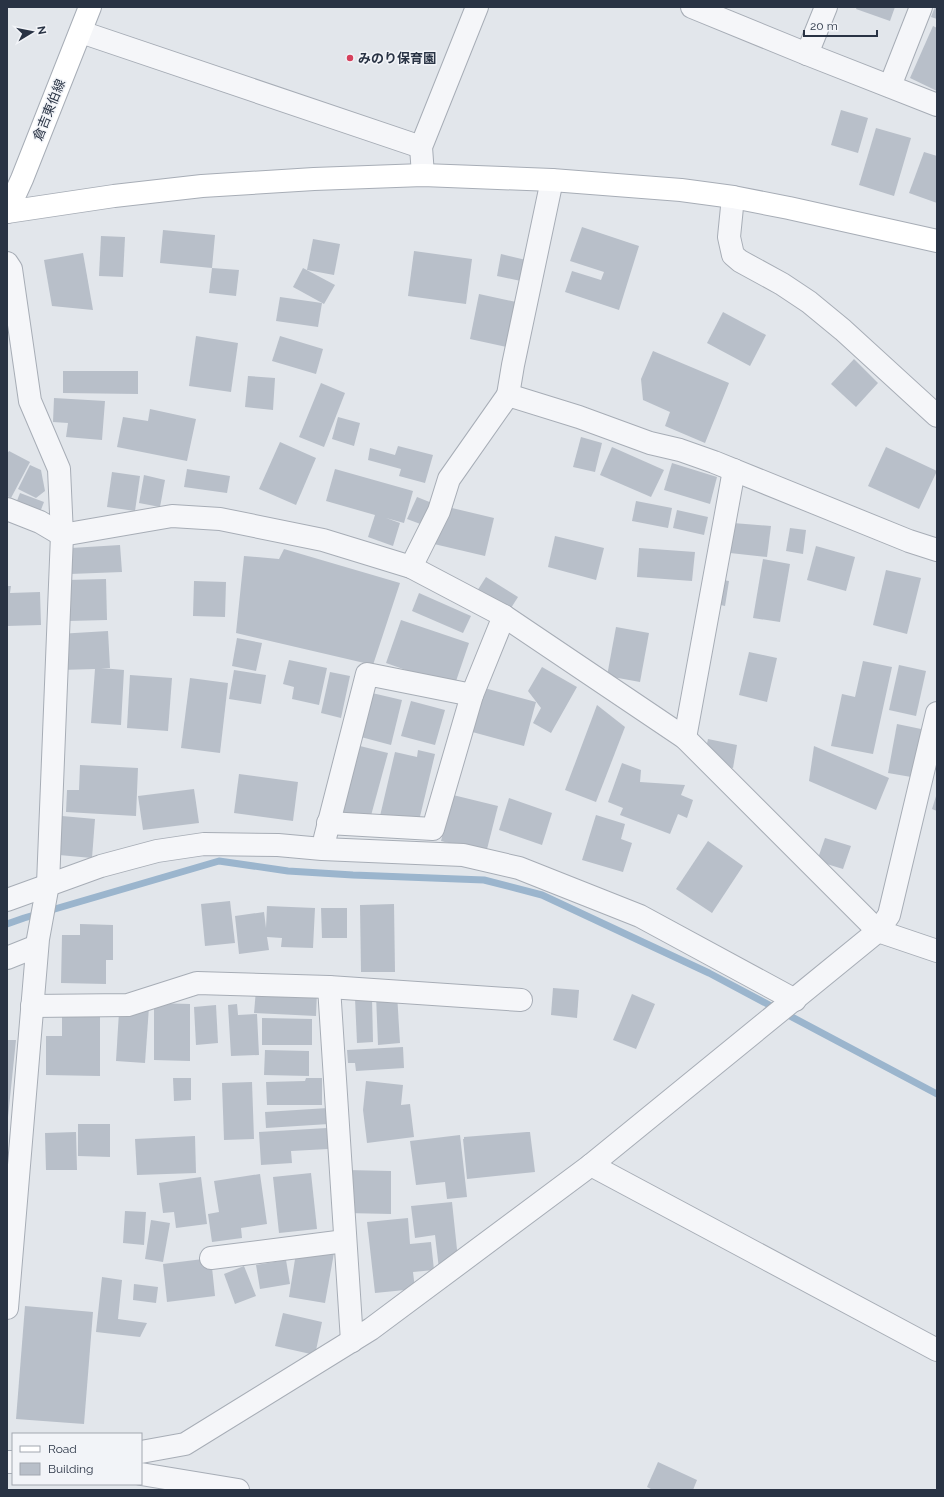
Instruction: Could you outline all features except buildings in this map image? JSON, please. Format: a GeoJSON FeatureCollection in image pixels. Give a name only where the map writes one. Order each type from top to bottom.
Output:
{"type":"FeatureCollection","features":[{"type":"Feature","properties":{"kind":"street","name":"倉吉東伯線"},"geometry":{"type":"LineString","coordinates":[[7,212],[25,171],[90,7]]}},
{"type":"Feature","properties":{"kind":"street"},"geometry":{"type":"LineString","coordinates":[[423,175],[421,147],[477,7]]}},
{"type":"Feature","properties":{"kind":"street"},"geometry":{"type":"LineString","coordinates":[[692,7],[937,105]]}},
{"type":"Feature","properties":{"kind":"street"},"geometry":{"type":"LineString","coordinates":[[807,54],[826,7]]}},
{"type":"Feature","properties":{"kind":"street"},"geometry":{"type":"LineString","coordinates":[[890,86],[921,7]]}},
{"type":"Feature","properties":{"kind":"street"},"geometry":{"type":"LineString","coordinates":[[81,32],[421,147]]}},
{"type":"Feature","properties":{"kind":"street"},"geometry":{"type":"LineString","coordinates":[[7,212],[114,196],[202,186],[314,179],[423,175],[552,180],[681,190],[733,197],[789,208],[937,241]]}},
{"type":"Feature","properties":{"kind":"street"},"geometry":{"type":"LineString","coordinates":[[411,567],[439,511],[449,479],[508,395],[552,180]]}},
{"type":"Feature","properties":{"kind":"street"},"geometry":{"type":"LineString","coordinates":[[733,197],[729,237],[733,255],[740,261],[782,284],[809,302],[861,345],[937,416]]}},
{"type":"Feature","properties":{"kind":"street"},"geometry":{"type":"LineString","coordinates":[[7,263],[11,269],[30,401],[59,469],[62,535],[48,884],[38,942],[7,1308]]}},
{"type":"Feature","properties":{"kind":"street"},"geometry":{"type":"LineString","coordinates":[[508,395],[579,417],[650,443],[680,450],[714,462],[909,541],[937,550]]}},
{"type":"Feature","properties":{"kind":"street"},"geometry":{"type":"LineString","coordinates":[[685,738],[734,470]]}},
{"type":"Feature","properties":{"kind":"street"},"geometry":{"type":"LineString","coordinates":[[7,509],[40,522],[62,535],[172,516],[220,518],[323,540],[411,567],[504,616],[685,738],[878,931],[937,951]]}},
{"type":"Feature","properties":{"kind":"street"},"geometry":{"type":"LineString","coordinates":[[328,823],[433,829],[472,695],[504,616]]}},
{"type":"Feature","properties":{"kind":"street"},"geometry":{"type":"LineString","coordinates":[[322,849],[367,674],[472,695]]}},
{"type":"Feature","properties":{"kind":"street"},"geometry":{"type":"LineString","coordinates":[[142,1452],[185,1444],[371,1329],[591,1165],[878,931],[889,915],[937,714]]}},
{"type":"Feature","properties":{"kind":"street"},"geometry":{"type":"LineString","coordinates":[[7,900],[101,866],[157,851],[204,844],[278,845],[322,849],[464,855],[519,868],[640,916],[795,1000]]}},
{"type":"Feature","properties":{"kind":"street"},"geometry":{"type":"LineString","coordinates":[[7,958],[38,942]]}},
{"type":"Feature","properties":{"kind":"street"},"geometry":{"type":"LineString","coordinates":[[32,1006],[128,1005],[197,983],[328,987],[521,1000]]}},
{"type":"Feature","properties":{"kind":"street"},"geometry":{"type":"LineString","coordinates":[[328,987],[352,1341]]}},
{"type":"Feature","properties":{"kind":"street"},"geometry":{"type":"LineString","coordinates":[[591,1165],[937,1350]]}},
{"type":"Feature","properties":{"kind":"street"},"geometry":{"type":"LineString","coordinates":[[211,1258],[346,1241]]}},
{"type":"Feature","properties":{"kind":"street"},"geometry":{"type":"LineString","coordinates":[[142,1474],[238,1490]]}},
{"type":"Feature","properties":{"kind":"waterway"},"geometry":{"type":"LineString","coordinates":[[7,924],[219,861],[288,871],[484,880],[542,895],[709,973],[937,1094]]}},
{"type":"Feature","properties":{"kind":"place","name":"みのり保育園"},"geometry":{"type":"Point","coordinates":[350,58]}}]}
